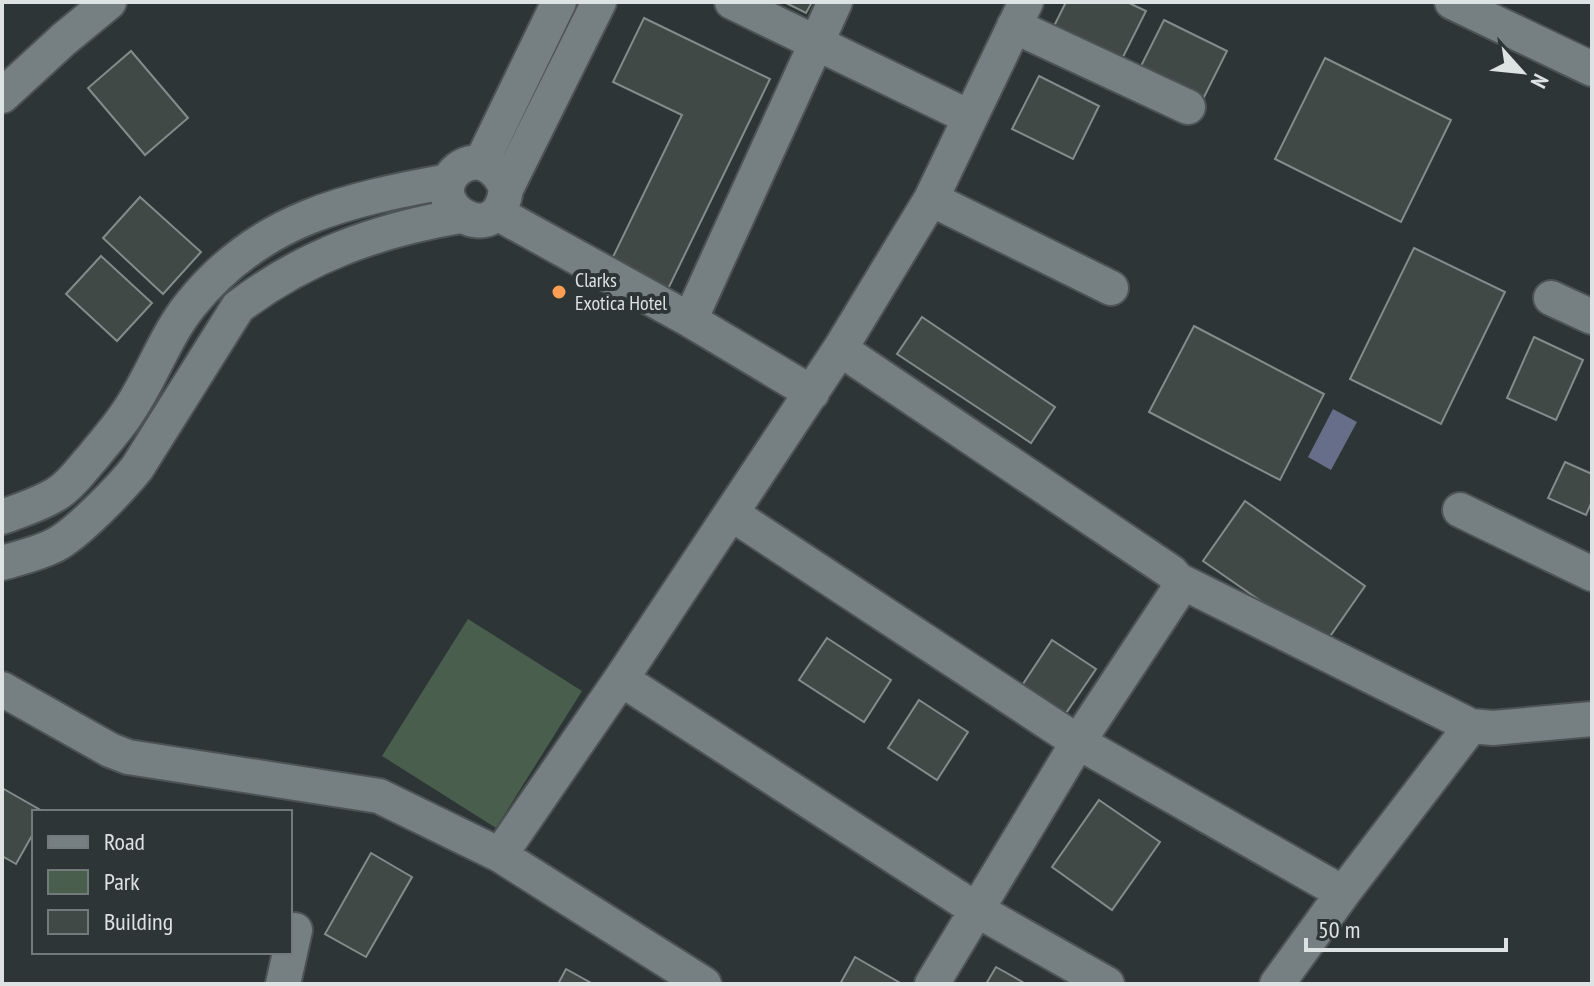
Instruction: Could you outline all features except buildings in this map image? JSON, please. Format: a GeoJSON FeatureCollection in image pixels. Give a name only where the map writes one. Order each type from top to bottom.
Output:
{"type":"FeatureCollection","features":[{"type":"Feature","properties":{"kind":"street"},"geometry":{"type":"LineString","coordinates":[[2,96],[109,2]]}},
{"type":"Feature","properties":{"kind":"street"},"geometry":{"type":"LineString","coordinates":[[481,163],[559,2]]}},
{"type":"Feature","properties":{"kind":"street"},"geometry":{"type":"LineString","coordinates":[[501,201],[502,177],[493,167],[481,163],[468,164],[456,171],[449,181],[451,207],[460,216],[472,221],[486,220],[501,201],[599,2]]}},
{"type":"Feature","properties":{"kind":"street"},"geometry":{"type":"LineString","coordinates":[[732,2],[969,117]]}},
{"type":"Feature","properties":{"kind":"street"},"geometry":{"type":"LineString","coordinates":[[690,320],[835,2]]}},
{"type":"Feature","properties":{"kind":"street"},"geometry":{"type":"LineString","coordinates":[[1452,2],[1592,69]]}},
{"type":"Feature","properties":{"kind":"street"},"geometry":{"type":"LineString","coordinates":[[500,855],[840,349],[931,199],[1020,14],[1188,107]]}},
{"type":"Feature","properties":{"kind":"street"},"geometry":{"type":"LineString","coordinates":[[2,517],[42,501],[75,479],[127,414],[180,321],[220,274],[277,230],[360,198],[449,181]]}},
{"type":"Feature","properties":{"kind":"street"},"geometry":{"type":"LineString","coordinates":[[931,199],[1111,288]]}},
{"type":"Feature","properties":{"kind":"street"},"geometry":{"type":"LineString","coordinates":[[501,201],[812,393]]}},
{"type":"Feature","properties":{"kind":"street"},"geometry":{"type":"LineString","coordinates":[[2,563],[55,546],[126,482],[250,298],[310,260],[347,244],[415,224],[460,216]]}},
{"type":"Feature","properties":{"kind":"street"},"geometry":{"type":"LineString","coordinates":[[220,274],[250,298]]}},
{"type":"Feature","properties":{"kind":"street"},"geometry":{"type":"LineString","coordinates":[[1551,298],[1592,317]]}},
{"type":"Feature","properties":{"kind":"street"},"geometry":{"type":"LineString","coordinates":[[840,349],[1171,572],[1178,580],[1471,726],[1493,728],[1592,719]]}},
{"type":"Feature","properties":{"kind":"street"},"geometry":{"type":"LineString","coordinates":[[1460,510],[1592,574]]}},
{"type":"Feature","properties":{"kind":"street"},"geometry":{"type":"LineString","coordinates":[[732,514],[1078,742],[1343,893]]}},
{"type":"Feature","properties":{"kind":"street"},"geometry":{"type":"LineString","coordinates":[[932,984],[1078,742],[1177,592],[1178,580]]}},
{"type":"Feature","properties":{"kind":"street"},"geometry":{"type":"LineString","coordinates":[[621,679],[977,910],[1107,984]]}},
{"type":"Feature","properties":{"kind":"street"},"geometry":{"type":"LineString","coordinates":[[3,693],[128,757],[379,796],[500,855],[704,984]]}},
{"type":"Feature","properties":{"kind":"street"},"geometry":{"type":"LineString","coordinates":[[1277,984],[1471,726]]}},
{"type":"Feature","properties":{"kind":"street"},"geometry":{"type":"LineString","coordinates":[[292,944],[295,930]]}},
{"type":"Feature","properties":{"kind":"street"},"geometry":{"type":"LineString","coordinates":[[283,984],[290,954]]}},
{"type":"Feature","properties":{"kind":"green space"},"geometry":{"type":"Polygon","coordinates":[[[468,619],[582,691],[496,828],[382,756],[468,619]]]}},
{"type":"Feature","properties":{"kind":"water"},"geometry":{"type":"Polygon","coordinates":[[[1333,409],[1357,422],[1331,470],[1308,457],[1333,409]]]}},
{"type":"Feature","properties":{"kind":"place","name":"Clarks Exotica Hotel"},"geometry":{"type":"Point","coordinates":[559,292]}}]}
